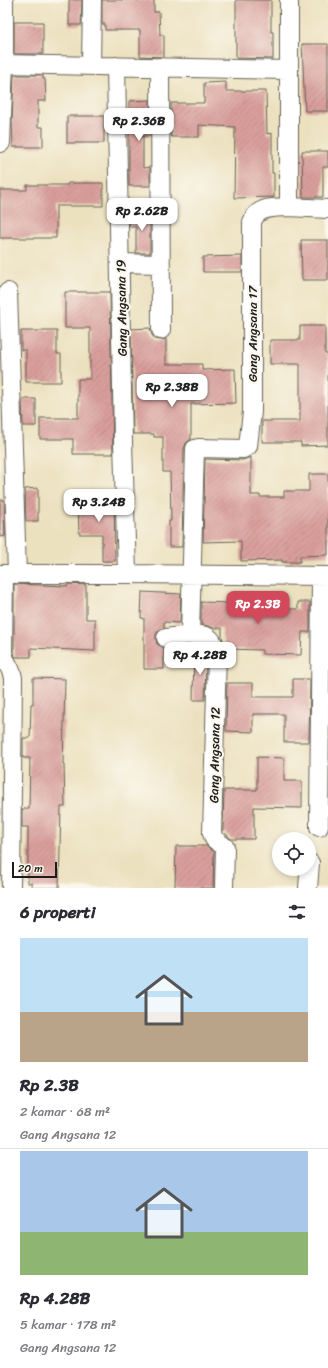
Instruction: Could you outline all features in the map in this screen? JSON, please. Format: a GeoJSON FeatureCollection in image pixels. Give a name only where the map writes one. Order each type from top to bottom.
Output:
{"type":"FeatureCollection","features":[{"type":"Feature","properties":{"kind":"street"},"geometry":{"type":"LineString","coordinates":[[1,143],[4,64],[4,0]]}},
{"type":"Feature","properties":{"kind":"street"},"geometry":{"type":"LineString","coordinates":[[91,66],[92,0]]}},
{"type":"Feature","properties":{"kind":"street"},"geometry":{"type":"LineString","coordinates":[[289,0],[289,207],[328,209]]}},
{"type":"Feature","properties":{"kind":"street"},"geometry":{"type":"LineString","coordinates":[[4,64],[288,70]]}},
{"type":"Feature","properties":{"kind":"street","name":"Gang Angsana 19"},"geometry":{"type":"LineString","coordinates":[[116,66],[127,574]]}},
{"type":"Feature","properties":{"kind":"street"},"geometry":{"type":"LineString","coordinates":[[160,67],[161,330]]}},
{"type":"Feature","properties":{"kind":"street","name":"Gang Angsana 17"},"geometry":{"type":"LineString","coordinates":[[192,575],[194,449],[242,449],[249,444],[252,412],[252,222],[256,214],[263,209],[289,207]]}},
{"type":"Feature","properties":{"kind":"street"},"geometry":{"type":"LineString","coordinates":[[120,263],[160,264]]}},
{"type":"Feature","properties":{"kind":"street"},"geometry":{"type":"LineString","coordinates":[[8,292],[7,574],[3,654],[13,678],[11,888]]}},
{"type":"Feature","properties":{"kind":"street"},"geometry":{"type":"LineString","coordinates":[[7,574],[324,576],[319,827]]}},
{"type":"Feature","properties":{"kind":"street"},"geometry":{"type":"LineString","coordinates":[[190,635],[192,575]]}},
{"type":"Feature","properties":{"kind":"street","name":"Gang Angsana 12"},"geometry":{"type":"LineString","coordinates":[[166,638],[202,635],[209,638],[215,645],[212,833],[214,839],[224,845],[226,850],[224,888]]}},
{"type":"Feature","properties":{"kind":"street"},"geometry":{"type":"LineString","coordinates":[[308,888],[309,876]]}},
{"type":"Feature","properties":{"kind":"building"},"geometry":{"type":"Polygon","coordinates":[[[69,0],[82,0],[81,25],[69,25],[69,0]]]}},
{"type":"Feature","properties":{"kind":"building"},"geometry":{"type":"Polygon","coordinates":[[[102,0],[154,0],[154,12],[159,12],[160,35],[164,35],[164,57],[140,56],[140,30],[105,30],[105,24],[102,24],[102,0]]]}},
{"type":"Feature","properties":{"kind":"building"},"geometry":{"type":"Polygon","coordinates":[[[236,0],[271,0],[273,59],[236,58],[236,0]]]}},
{"type":"Feature","properties":{"kind":"building"},"geometry":{"type":"Polygon","coordinates":[[[14,22],[43,22],[43,54],[14,54],[14,22]]]}},
{"type":"Feature","properties":{"kind":"building"},"geometry":{"type":"Polygon","coordinates":[[[302,44],[328,44],[328,111],[305,111],[302,44]]]}},
{"type":"Feature","properties":{"kind":"building"},"geometry":{"type":"Polygon","coordinates":[[[14,75],[43,75],[43,79],[45,79],[46,101],[38,101],[38,127],[43,127],[43,147],[13,147],[12,122],[14,75]]]}},
{"type":"Feature","properties":{"kind":"building"},"geometry":{"type":"Polygon","coordinates":[[[226,82],[226,91],[266,91],[267,134],[272,133],[272,173],[274,173],[274,197],[234,198],[235,127],[199,125],[199,137],[171,136],[171,103],[204,103],[204,83],[226,82]]]}},
{"type":"Feature","properties":{"kind":"building"},"geometry":{"type":"Polygon","coordinates":[[[150,100],[150,136],[143,136],[143,168],[150,167],[150,186],[129,186],[129,101],[150,100]]]}},
{"type":"Feature","properties":{"kind":"building"},"geometry":{"type":"Polygon","coordinates":[[[67,116],[104,116],[104,143],[67,143],[67,116]]]}},
{"type":"Feature","properties":{"kind":"building"},"geometry":{"type":"Polygon","coordinates":[[[302,151],[328,151],[328,167],[323,167],[323,197],[303,197],[302,151]]]}},
{"type":"Feature","properties":{"kind":"building"},"geometry":{"type":"Polygon","coordinates":[[[68,183],[103,183],[103,206],[56,206],[56,238],[0,238],[0,190],[27,190],[27,185],[68,185],[68,183]]]}},
{"type":"Feature","properties":{"kind":"building"},"geometry":{"type":"Polygon","coordinates":[[[129,215],[150,215],[150,253],[136,253],[136,227],[130,227],[129,215]]]}},
{"type":"Feature","properties":{"kind":"building"},"geometry":{"type":"Polygon","coordinates":[[[301,240],[328,240],[328,280],[302,280],[301,240]]]}},
{"type":"Feature","properties":{"kind":"building"},"geometry":{"type":"Polygon","coordinates":[[[242,256],[242,272],[203,272],[203,257],[242,256]]]}},
{"type":"Feature","properties":{"kind":"building"},"geometry":{"type":"Polygon","coordinates":[[[65,292],[110,292],[113,454],[73,454],[73,439],[40,439],[40,418],[78,418],[78,379],[90,379],[90,328],[65,328],[65,292]]]}},
{"type":"Feature","properties":{"kind":"building"},"geometry":{"type":"Polygon","coordinates":[[[300,326],[325,326],[325,354],[328,354],[328,445],[301,446],[301,442],[262,442],[262,421],[300,421],[300,364],[270,364],[270,340],[300,340],[300,326]]]}},
{"type":"Feature","properties":{"kind":"building"},"geometry":{"type":"Polygon","coordinates":[[[150,328],[155,339],[166,339],[166,364],[202,364],[202,370],[235,369],[236,403],[191,404],[191,439],[186,443],[184,449],[182,547],[169,547],[169,521],[171,521],[170,472],[163,472],[163,437],[154,437],[154,434],[133,434],[131,329],[150,328]]]}},
{"type":"Feature","properties":{"kind":"building"},"geometry":{"type":"Polygon","coordinates":[[[21,331],[57,331],[57,354],[61,354],[61,382],[26,382],[26,350],[21,350],[21,331]]]}},
{"type":"Feature","properties":{"kind":"building"},"geometry":{"type":"Polygon","coordinates":[[[22,399],[36,399],[36,426],[23,426],[22,399]]]}},
{"type":"Feature","properties":{"kind":"building"},"geometry":{"type":"Polygon","coordinates":[[[251,457],[251,495],[260,495],[260,497],[284,497],[284,491],[309,491],[309,474],[328,474],[328,555],[300,556],[300,562],[282,562],[282,560],[241,561],[241,541],[203,542],[205,459],[243,460],[251,457]]]}},
{"type":"Feature","properties":{"kind":"building"},"geometry":{"type":"Polygon","coordinates":[[[38,488],[38,521],[26,521],[25,489],[38,488]]]}},
{"type":"Feature","properties":{"kind":"building"},"geometry":{"type":"Polygon","coordinates":[[[100,497],[114,497],[115,561],[102,561],[102,534],[79,534],[78,501],[100,501],[100,497]]]}},
{"type":"Feature","properties":{"kind":"building"},"geometry":{"type":"Polygon","coordinates":[[[0,500],[4,500],[5,536],[0,537],[0,500]]]}},
{"type":"Feature","properties":{"kind":"building"},"geometry":{"type":"Polygon","coordinates":[[[14,584],[68,586],[68,584],[86,585],[86,619],[95,619],[95,651],[31,648],[31,657],[15,657],[14,584]]]}},
{"type":"Feature","properties":{"kind":"building"},"geometry":{"type":"Polygon","coordinates":[[[142,592],[181,594],[180,623],[164,622],[164,628],[159,630],[156,634],[157,644],[164,648],[164,669],[144,669],[144,618],[141,618],[142,592]]]}},
{"type":"Feature","properties":{"kind":"building"},"geometry":{"type":"Polygon","coordinates":[[[229,594],[250,594],[250,608],[298,609],[298,602],[310,602],[310,632],[302,632],[301,655],[262,654],[262,650],[226,649],[222,637],[222,628],[214,628],[201,624],[201,602],[229,603],[229,594]]]}},
{"type":"Feature","properties":{"kind":"building"},"geometry":{"type":"Polygon","coordinates":[[[194,652],[205,652],[206,656],[205,700],[193,700],[194,652]]]}},
{"type":"Feature","properties":{"kind":"building"},"geometry":{"type":"Polygon","coordinates":[[[33,678],[65,679],[63,764],[65,807],[61,807],[59,888],[32,888],[32,883],[28,883],[28,827],[22,827],[22,809],[29,809],[30,758],[23,758],[23,738],[30,738],[31,704],[33,704],[33,678]]]}},
{"type":"Feature","properties":{"kind":"building"},"geometry":{"type":"Polygon","coordinates":[[[293,679],[310,679],[309,742],[284,742],[284,714],[253,714],[253,732],[226,731],[227,683],[253,683],[253,697],[293,697],[293,679]]]}},
{"type":"Feature","properties":{"kind":"building"},"geometry":{"type":"Polygon","coordinates":[[[257,757],[284,758],[284,781],[302,781],[302,808],[254,807],[254,839],[231,839],[223,831],[224,790],[257,790],[257,757]]]}},
{"type":"Feature","properties":{"kind":"building"},"geometry":{"type":"Polygon","coordinates":[[[176,846],[207,846],[214,852],[213,888],[175,888],[176,846]]]}}]}
